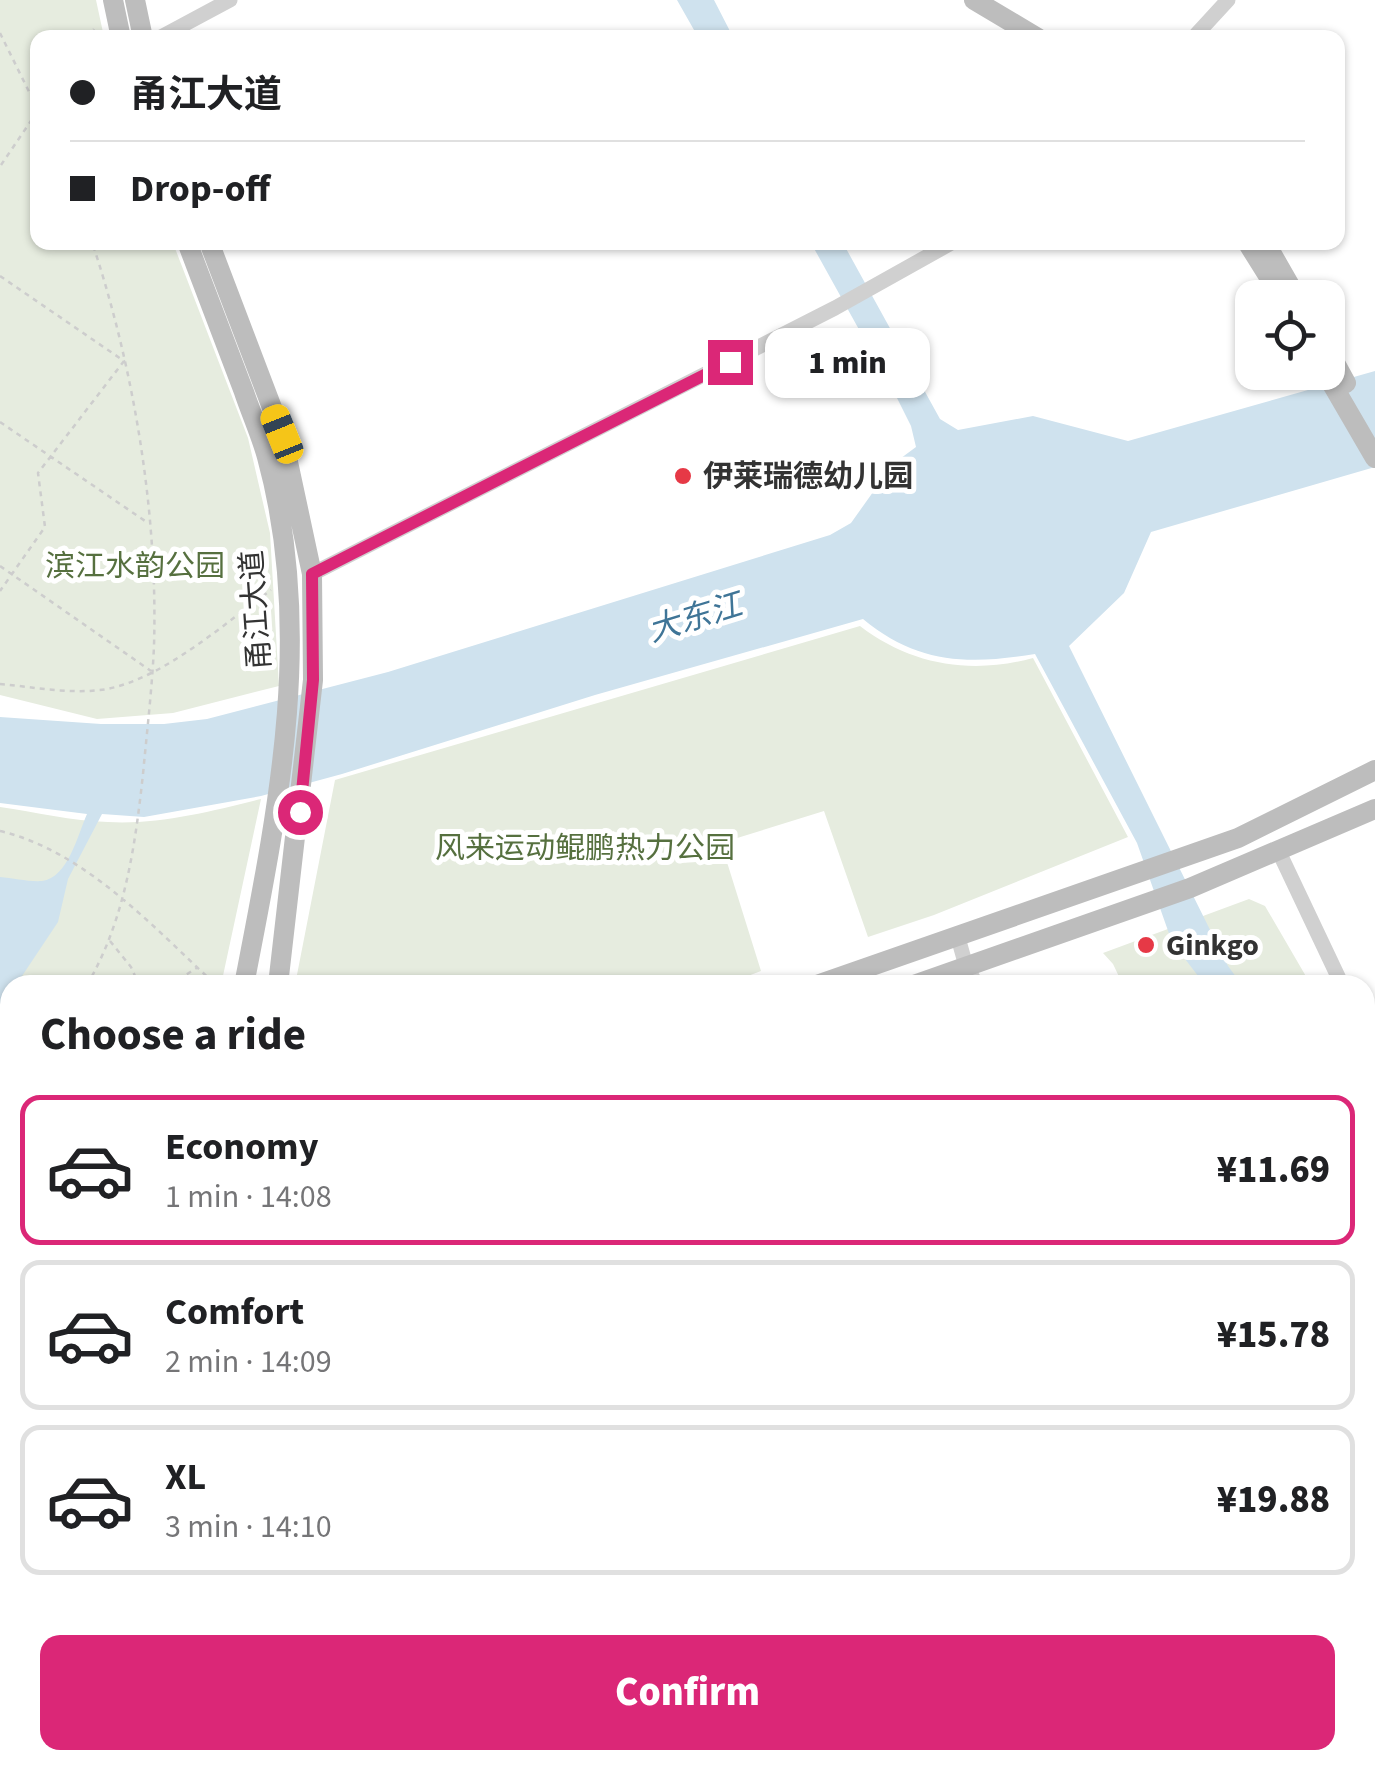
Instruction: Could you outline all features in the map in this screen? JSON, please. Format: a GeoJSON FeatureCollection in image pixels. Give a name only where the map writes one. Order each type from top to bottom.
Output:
{"type":"FeatureCollection","features":[{"type":"Feature","properties":{"kind":"main road"},"geometry":{"type":"LineString","coordinates":[[113,0],[119,30]]}},
{"type":"Feature","properties":{"kind":"main road"},"geometry":{"type":"LineString","coordinates":[[135,0],[141,30]]}},
{"type":"Feature","properties":{"kind":"main road"},"geometry":{"type":"LineString","coordinates":[[974,0],[1025,30]]}},
{"type":"Feature","properties":{"kind":"main road"},"geometry":{"type":"LineString","coordinates":[[995,0],[1046,30]]}},
{"type":"Feature","properties":{"kind":"main road","name":"甬江大道"},"geometry":{"type":"LineString","coordinates":[[190,250],[267,457],[292,626],[289,701],[277,812],[246,975]]}},
{"type":"Feature","properties":{"kind":"main road","name":"甬江大道"},"geometry":{"type":"LineString","coordinates":[[212,250],[282,434],[312,574],[312,693],[279,975]]}},
{"type":"Feature","properties":{"kind":"main road"},"geometry":{"type":"LineString","coordinates":[[1252,250],[1271,280]]}},
{"type":"Feature","properties":{"kind":"main road"},"geometry":{"type":"LineString","coordinates":[[1270,250],[1287,280]]}},
{"type":"Feature","properties":{"kind":"main road"},"geometry":{"type":"LineString","coordinates":[[1345,386],[1375,433]]}},
{"type":"Feature","properties":{"kind":"main road"},"geometry":{"type":"LineString","coordinates":[[1343,390],[1375,458]]}},
{"type":"Feature","properties":{"kind":"main road"},"geometry":{"type":"LineString","coordinates":[[844,975],[1238,838],[1375,770]]}},
{"type":"Feature","properties":{"kind":"main road"},"geometry":{"type":"LineString","coordinates":[[974,975],[1375,809]]}},
{"type":"Feature","properties":{"kind":"street"},"geometry":{"type":"LineString","coordinates":[[175,30],[230,0]]}},
{"type":"Feature","properties":{"kind":"street"},"geometry":{"type":"LineString","coordinates":[[1200,30],[1228,0]]}},
{"type":"Feature","properties":{"kind":"street"},"geometry":{"type":"LineString","coordinates":[[312,574],[835,308],[939,250]]}},
{"type":"Feature","properties":{"kind":"street"},"geometry":{"type":"LineString","coordinates":[[1279,852],[1337,975]]}},
{"type":"Feature","properties":{"kind":"street"},"geometry":{"type":"LineString","coordinates":[[957,934],[972,975]]}},
{"type":"Feature","properties":{"kind":"path"},"geometry":{"type":"LineString","coordinates":[[0,33],[30,95]]}},
{"type":"Feature","properties":{"kind":"path"},"geometry":{"type":"LineString","coordinates":[[1,165],[30,123]]}},
{"type":"Feature","properties":{"kind":"path"},"geometry":{"type":"LineString","coordinates":[[92,975],[109,940],[136,840],[150,705],[153,569],[124,361],[94,250]]}},
{"type":"Feature","properties":{"kind":"path"},"geometry":{"type":"LineString","coordinates":[[0,276],[124,361]]}},
{"type":"Feature","properties":{"kind":"path"},"geometry":{"type":"LineString","coordinates":[[0,591],[45,527],[36,479],[49,456],[124,361]]}},
{"type":"Feature","properties":{"kind":"path"},"geometry":{"type":"LineString","coordinates":[[0,422],[149,524]]}},
{"type":"Feature","properties":{"kind":"path"},"geometry":{"type":"LineString","coordinates":[[0,566],[152,672]]}},
{"type":"Feature","properties":{"kind":"path"},"geometry":{"type":"LineString","coordinates":[[0,684],[86,692],[111,689],[152,672],[276,586]]}},
{"type":"Feature","properties":{"kind":"path"},"geometry":{"type":"LineString","coordinates":[[0,830],[44,846],[122,900],[206,975]]}},
{"type":"Feature","properties":{"kind":"path"},"geometry":{"type":"LineString","coordinates":[[109,940],[133,975]]}},
{"type":"Feature","properties":{"kind":"path"},"geometry":{"type":"LineString","coordinates":[[186,975],[198,968]]}},
{"type":"Feature","properties":{"kind":"green space","name":"滨江水韵公园"},"geometry":{"type":"Polygon","coordinates":[[[0,0],[96,0],[102,30],[30,30],[30,250],[176,250],[248,438],[270,533],[279,686],[173,713],[97,719],[0,695],[0,0]]]}},
{"type":"Feature","properties":{"kind":"green space","name":"风来运动鲲鹏热力公园"},"geometry":{"type":"Polygon","coordinates":[[[860,626],[900,650],[942,663],[987,666],[1033,658],[1128,837],[934,915],[868,937],[824,811],[721,843],[761,971],[750,975],[297,975],[335,780],[860,626]]]}},
{"type":"Feature","properties":{"kind":"green space"},"geometry":{"type":"Polygon","coordinates":[[[261,799],[223,975],[0,975],[0,807],[81,820],[127,822],[185,816],[261,799]]]}},
{"type":"Feature","properties":{"kind":"green space"},"geometry":{"type":"Polygon","coordinates":[[[1249,899],[1265,906],[1305,975],[1118,975],[1103,953],[1249,899]]]}},
{"type":"Feature","properties":{"kind":"water"},"geometry":{"type":"Polygon","coordinates":[[[677,0],[714,0],[729,30],[694,30],[677,0]]]}},
{"type":"Feature","properties":{"kind":"water","name":"大东江"},"geometry":{"type":"Polygon","coordinates":[[[815,250],[847,250],[940,419],[958,430],[1033,416],[1128,441],[1308,390],[1345,390],[1345,380],[1375,371],[1375,467],[1151,532],[1124,593],[1069,646],[1235,975],[1197,975],[1172,942],[1137,843],[1035,654],[987,660],[944,658],[903,645],[863,619],[261,796],[144,817],[102,814],[68,879],[58,922],[23,975],[0,975],[0,877],[37,881],[51,878],[71,854],[87,814],[0,803],[0,717],[101,724],[207,719],[388,672],[830,535],[851,523],[893,464],[916,447],[911,426],[815,250]]]}},
{"type":"Feature","properties":{"kind":"place","name":"伊莱瑞德幼儿园"},"geometry":{"type":"Point","coordinates":[683,476]}},
{"type":"Feature","properties":{"kind":"place","name":"Ginkgo"},"geometry":{"type":"Point","coordinates":[1146,945]}},
{"type":"Feature","properties":{"kind":"route"},"geometry":{"type":"LineString","coordinates":[[300,812],[313,680],[312,574],[730,362]]}}]}
